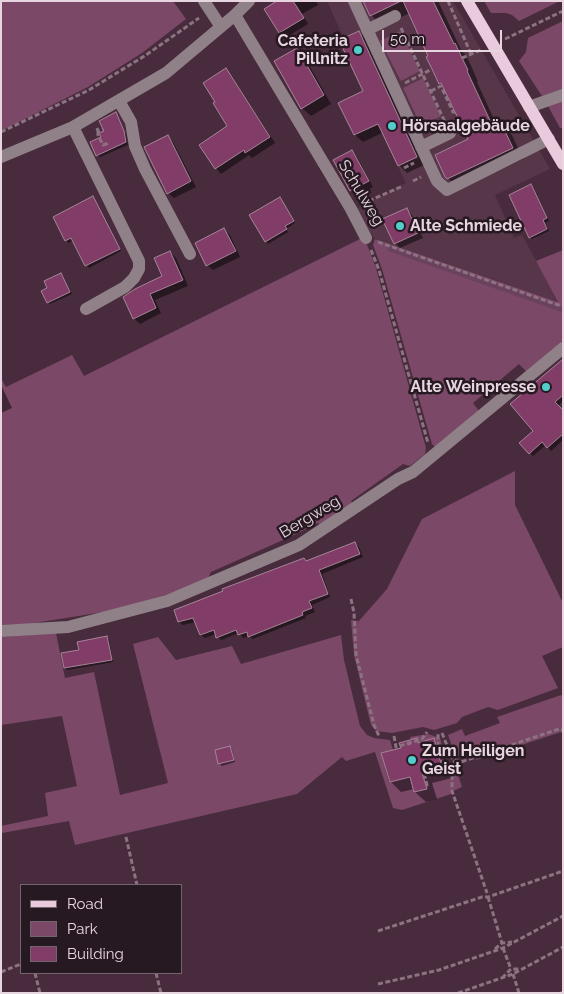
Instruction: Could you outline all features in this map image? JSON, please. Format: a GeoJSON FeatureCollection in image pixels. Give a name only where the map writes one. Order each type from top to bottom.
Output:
{"type":"FeatureCollection","features":[{"type":"Feature","properties":{"kind":"main road"},"geometry":{"type":"LineString","coordinates":[[467,1],[563,164]]}},
{"type":"Feature","properties":{"kind":"street"},"geometry":{"type":"LineString","coordinates":[[1,156],[73,127],[166,73],[249,1]]}},
{"type":"Feature","properties":{"kind":"street"},"geometry":{"type":"LineString","coordinates":[[354,1],[437,181],[447,190],[549,139]]}},
{"type":"Feature","properties":{"kind":"street"},"geometry":{"type":"LineString","coordinates":[[207,6],[221,27]]}},
{"type":"Feature","properties":{"kind":"street","name":"Schulweg"},"geometry":{"type":"LineString","coordinates":[[235,15],[351,209],[366,238]]}},
{"type":"Feature","properties":{"kind":"street"},"geometry":{"type":"LineString","coordinates":[[367,30],[395,16]]}},
{"type":"Feature","properties":{"kind":"street"},"geometry":{"type":"LineString","coordinates":[[529,107],[563,95]]}},
{"type":"Feature","properties":{"kind":"street"},"geometry":{"type":"LineString","coordinates":[[119,100],[130,122],[135,146],[145,169],[190,254]]}},
{"type":"Feature","properties":{"kind":"street"},"geometry":{"type":"LineString","coordinates":[[73,127],[139,261],[139,269],[134,278],[124,287],[86,309]]}},
{"type":"Feature","properties":{"kind":"street"},"geometry":{"type":"LineString","coordinates":[[421,147],[450,133]]}},
{"type":"Feature","properties":{"kind":"street","name":"Bergweg"},"geometry":{"type":"LineString","coordinates":[[1,631],[68,627],[167,600],[300,545],[413,472],[563,348]]}},
{"type":"Feature","properties":{"kind":"path"},"geometry":{"type":"LineString","coordinates":[[448,1],[471,54]]}},
{"type":"Feature","properties":{"kind":"path"},"geometry":{"type":"LineString","coordinates":[[1,132],[89,90],[146,55],[207,6]]}},
{"type":"Feature","properties":{"kind":"path"},"geometry":{"type":"LineString","coordinates":[[462,58],[563,11]]}},
{"type":"Feature","properties":{"kind":"path"},"geometry":{"type":"LineString","coordinates":[[402,30],[444,119]]}},
{"type":"Feature","properties":{"kind":"path"},"geometry":{"type":"LineString","coordinates":[[419,76],[432,69]]}},
{"type":"Feature","properties":{"kind":"path"},"geometry":{"type":"LineString","coordinates":[[431,91],[440,86],[452,112],[455,112]]}},
{"type":"Feature","properties":{"kind":"path"},"geometry":{"type":"LineString","coordinates":[[98,132],[103,145],[109,143]]}},
{"type":"Feature","properties":{"kind":"path"},"geometry":{"type":"LineString","coordinates":[[351,209],[403,186]]}},
{"type":"Feature","properties":{"kind":"path"},"geometry":{"type":"LineString","coordinates":[[412,219],[419,216]]}},
{"type":"Feature","properties":{"kind":"path"},"geometry":{"type":"LineString","coordinates":[[366,238],[379,270],[432,457]]}},
{"type":"Feature","properties":{"kind":"path","name":"Schulweg"},"geometry":{"type":"LineString","coordinates":[[366,238],[558,304],[563,303]]}},
{"type":"Feature","properties":{"kind":"path"},"geometry":{"type":"LineString","coordinates":[[351,600],[354,613],[356,655],[374,725],[379,736]]}},
{"type":"Feature","properties":{"kind":"path"},"geometry":{"type":"LineString","coordinates":[[426,785],[424,774],[444,768],[438,744],[440,733],[452,758],[461,762],[559,728],[563,730]]}},
{"type":"Feature","properties":{"kind":"path"},"geometry":{"type":"LineString","coordinates":[[394,736],[396,746],[409,744],[422,738],[427,732]]}},
{"type":"Feature","properties":{"kind":"path"},"geometry":{"type":"LineString","coordinates":[[439,752],[448,749]]}},
{"type":"Feature","properties":{"kind":"path"},"geometry":{"type":"LineString","coordinates":[[455,760],[452,773],[452,791],[487,892],[494,895]]}},
{"type":"Feature","properties":{"kind":"path"},"geometry":{"type":"LineString","coordinates":[[126,837],[137,884]]}},
{"type":"Feature","properties":{"kind":"path"},"geometry":{"type":"LineString","coordinates":[[378,931],[482,897],[488,897],[563,870]]}},
{"type":"Feature","properties":{"kind":"path"},"geometry":{"type":"LineString","coordinates":[[482,897],[487,892]]}},
{"type":"Feature","properties":{"kind":"path"},"geometry":{"type":"LineString","coordinates":[[488,897],[502,943]]}},
{"type":"Feature","properties":{"kind":"path"},"geometry":{"type":"LineString","coordinates":[[378,984],[438,970],[503,948],[563,916]]}},
{"type":"Feature","properties":{"kind":"path"},"geometry":{"type":"LineString","coordinates":[[494,950],[502,943],[512,942]]}},
{"type":"Feature","properties":{"kind":"path"},"geometry":{"type":"LineString","coordinates":[[458,993],[500,980],[563,947]]}},
{"type":"Feature","properties":{"kind":"path"},"geometry":{"type":"LineString","coordinates":[[503,948],[511,969]]}},
{"type":"Feature","properties":{"kind":"path"},"geometry":{"type":"LineString","coordinates":[[1,972],[20,964]]}},
{"type":"Feature","properties":{"kind":"path"},"geometry":{"type":"LineString","coordinates":[[500,980],[511,969],[523,969]]}},
{"type":"Feature","properties":{"kind":"path"},"geometry":{"type":"LineString","coordinates":[[36,974],[40,993]]}},
{"type":"Feature","properties":{"kind":"path"},"geometry":{"type":"LineString","coordinates":[[156,974],[161,993]]}},
{"type":"Feature","properties":{"kind":"path"},"geometry":{"type":"LineString","coordinates":[[513,974],[518,993]]}},
{"type":"Feature","properties":{"kind":"shaded area"},"geometry":{"type":"Polygon","coordinates":[[[327,1],[453,1],[550,169],[495,195],[514,238],[522,235],[559,302],[375,239],[354,210],[406,183],[337,38],[342,34],[327,1]]]}},
{"type":"Feature","properties":{"kind":"green space"},"geometry":{"type":"Polygon","coordinates":[[[1,1],[173,1],[186,19],[142,53],[88,87],[1,131],[1,1]]]}},
{"type":"Feature","properties":{"kind":"green space"},"geometry":{"type":"Polygon","coordinates":[[[484,1],[560,1],[519,21],[506,13],[491,13],[484,1]]]}},
{"type":"Feature","properties":{"kind":"green space"},"geometry":{"type":"Polygon","coordinates":[[[563,21],[563,89],[542,96],[519,61],[526,52],[528,38],[563,21]]]}},
{"type":"Feature","properties":{"kind":"green space"},"geometry":{"type":"Polygon","coordinates":[[[400,31],[420,71],[401,81],[380,41],[400,31]]]}},
{"type":"Feature","properties":{"kind":"green space"},"geometry":{"type":"Polygon","coordinates":[[[423,78],[441,116],[421,126],[403,88],[423,78]]]}},
{"type":"Feature","properties":{"kind":"green space"},"geometry":{"type":"Polygon","coordinates":[[[563,100],[563,128],[560,128],[548,106],[563,100]]]}},
{"type":"Feature","properties":{"kind":"green space"},"geometry":{"type":"Polygon","coordinates":[[[364,237],[376,268],[426,448],[425,454],[410,466],[403,464],[351,501],[353,504],[321,526],[318,523],[211,572],[208,578],[166,595],[116,610],[28,624],[1,625],[1,378],[6,387],[72,355],[84,376],[364,237]]]}},
{"type":"Feature","properties":{"kind":"green space"},"geometry":{"type":"Polygon","coordinates":[[[375,239],[558,302],[536,261],[563,250],[563,341],[526,371],[519,364],[473,403],[479,411],[435,447],[432,444],[382,269],[373,245],[375,239]]]}},
{"type":"Feature","properties":{"kind":"green space"},"geometry":{"type":"Polygon","coordinates":[[[515,471],[515,505],[563,603],[563,647],[542,656],[558,688],[498,710],[488,707],[462,717],[457,723],[434,730],[423,727],[392,733],[376,731],[371,725],[354,655],[351,620],[358,622],[387,589],[422,519],[515,471]]]}},
{"type":"Feature","properties":{"kind":"green space"},"geometry":{"type":"Polygon","coordinates":[[[56,633],[65,678],[94,672],[120,795],[168,783],[133,644],[158,637],[176,660],[232,646],[241,664],[341,635],[344,660],[360,726],[367,735],[390,740],[393,750],[381,753],[389,782],[410,777],[414,792],[427,789],[422,773],[442,767],[434,739],[418,743],[417,738],[411,740],[410,737],[428,734],[440,738],[450,768],[456,768],[462,787],[451,794],[402,810],[393,808],[375,752],[346,761],[342,757],[297,794],[75,845],[69,821],[2,833],[1,826],[48,816],[45,793],[77,786],[62,716],[1,725],[1,637],[56,633]]]}},
{"type":"Feature","properties":{"kind":"green space"},"geometry":{"type":"Polygon","coordinates":[[[561,695],[563,698],[563,735],[561,732],[476,760],[474,754],[458,756],[454,752],[448,735],[462,729],[465,736],[500,723],[497,717],[561,695]]]}},
{"type":"Feature","properties":{"kind":"building"},"geometry":{"type":"Polygon","coordinates":[[[277,1],[293,1],[304,18],[279,33],[264,9],[277,1]]]}},
{"type":"Feature","properties":{"kind":"building"},"geometry":{"type":"Polygon","coordinates":[[[363,1],[401,1],[370,16],[363,1]]]}},
{"type":"Feature","properties":{"kind":"building"},"geometry":{"type":"Polygon","coordinates":[[[403,1],[433,1],[468,70],[493,127],[501,123],[513,148],[447,179],[445,177],[435,155],[468,139],[426,57],[428,56],[403,1]]]}},
{"type":"Feature","properties":{"kind":"building","name":"Hörsaalgebäude"},"geometry":{"type":"Polygon","coordinates":[[[359,31],[417,157],[398,166],[378,124],[354,135],[338,103],[363,91],[339,40],[359,31]]]}},
{"type":"Feature","properties":{"kind":"building"},"geometry":{"type":"Polygon","coordinates":[[[297,48],[324,95],[301,109],[274,61],[297,48]]]}},
{"type":"Feature","properties":{"kind":"building"},"geometry":{"type":"Polygon","coordinates":[[[226,68],[270,137],[245,153],[244,150],[215,169],[199,145],[227,126],[203,83],[226,68]]]}},
{"type":"Feature","properties":{"kind":"building"},"geometry":{"type":"Polygon","coordinates":[[[116,112],[124,131],[126,142],[96,156],[90,142],[101,137],[99,133],[104,131],[99,121],[116,112]]]}},
{"type":"Feature","properties":{"kind":"building"},"geometry":{"type":"Polygon","coordinates":[[[168,135],[191,181],[167,194],[144,147],[168,135]]]}},
{"type":"Feature","properties":{"kind":"building"},"geometry":{"type":"Polygon","coordinates":[[[352,150],[369,181],[350,191],[333,160],[352,150]]]}},
{"type":"Feature","properties":{"kind":"building"},"geometry":{"type":"Polygon","coordinates":[[[531,184],[547,218],[543,220],[547,229],[529,238],[509,195],[531,184]]]}},
{"type":"Feature","properties":{"kind":"building"},"geometry":{"type":"Polygon","coordinates":[[[93,196],[120,249],[85,266],[71,238],[65,241],[53,217],[93,196]]]}},
{"type":"Feature","properties":{"kind":"building"},"geometry":{"type":"Polygon","coordinates":[[[280,197],[294,221],[285,226],[287,229],[265,242],[249,215],[280,197]]]}},
{"type":"Feature","properties":{"kind":"building","name":"Alte Schmiede"},"geometry":{"type":"Polygon","coordinates":[[[407,208],[418,233],[394,244],[382,219],[407,208]]]}},
{"type":"Feature","properties":{"kind":"building"},"geometry":{"type":"Polygon","coordinates":[[[224,228],[236,251],[206,266],[195,243],[224,228]]]}},
{"type":"Feature","properties":{"kind":"building"},"geometry":{"type":"Polygon","coordinates":[[[170,251],[183,280],[150,294],[156,308],[133,319],[123,297],[162,276],[154,258],[170,251]]]}},
{"type":"Feature","properties":{"kind":"building"},"geometry":{"type":"Polygon","coordinates":[[[61,273],[70,292],[47,303],[41,291],[47,288],[44,281],[61,273]]]}},
{"type":"Feature","properties":{"kind":"building"},"geometry":{"type":"Polygon","coordinates":[[[563,359],[563,395],[555,402],[563,410],[563,434],[547,448],[542,442],[529,454],[519,443],[533,431],[510,404],[563,359]]]}},
{"type":"Feature","properties":{"kind":"building"},"geometry":{"type":"Polygon","coordinates":[[[355,542],[360,554],[319,570],[328,594],[309,601],[312,608],[302,612],[303,615],[248,637],[247,632],[238,635],[236,630],[216,638],[214,630],[200,635],[193,618],[178,622],[174,610],[223,591],[222,589],[304,558],[306,561],[355,542]]]}},
{"type":"Feature","properties":{"kind":"building"},"geometry":{"type":"Polygon","coordinates":[[[107,636],[112,660],[64,668],[61,653],[79,650],[77,642],[107,636]]]}},
{"type":"Feature","properties":{"kind":"building","name":"Zum Heiligen Geist"},"geometry":{"type":"Polygon","coordinates":[[[417,738],[418,743],[434,738],[442,767],[422,773],[427,789],[414,792],[410,777],[390,782],[381,753],[401,748],[399,743],[417,738]]]}},
{"type":"Feature","properties":{"kind":"building"},"geometry":{"type":"Polygon","coordinates":[[[230,746],[234,760],[218,764],[215,750],[230,746]]]}},
{"type":"Feature","properties":{"kind":"waterway"},"geometry":{"type":"LineString","coordinates":[[390,249],[563,310]]}},
{"type":"Feature","properties":{"kind":"place","name":"Cafeteria Pillnitz"},"geometry":{"type":"Point","coordinates":[358,50]}},
{"type":"Feature","properties":{"kind":"place","name":"Hörsaalgebäude"},"geometry":{"type":"Point","coordinates":[392,126]}},
{"type":"Feature","properties":{"kind":"place","name":"Alte Schmiede"},"geometry":{"type":"Point","coordinates":[400,226]}},
{"type":"Feature","properties":{"kind":"place","name":"Alte Weinpresse"},"geometry":{"type":"Point","coordinates":[546,387]}},
{"type":"Feature","properties":{"kind":"place","name":"Zum Heiligen Geist"},"geometry":{"type":"Point","coordinates":[412,760]}}]}
